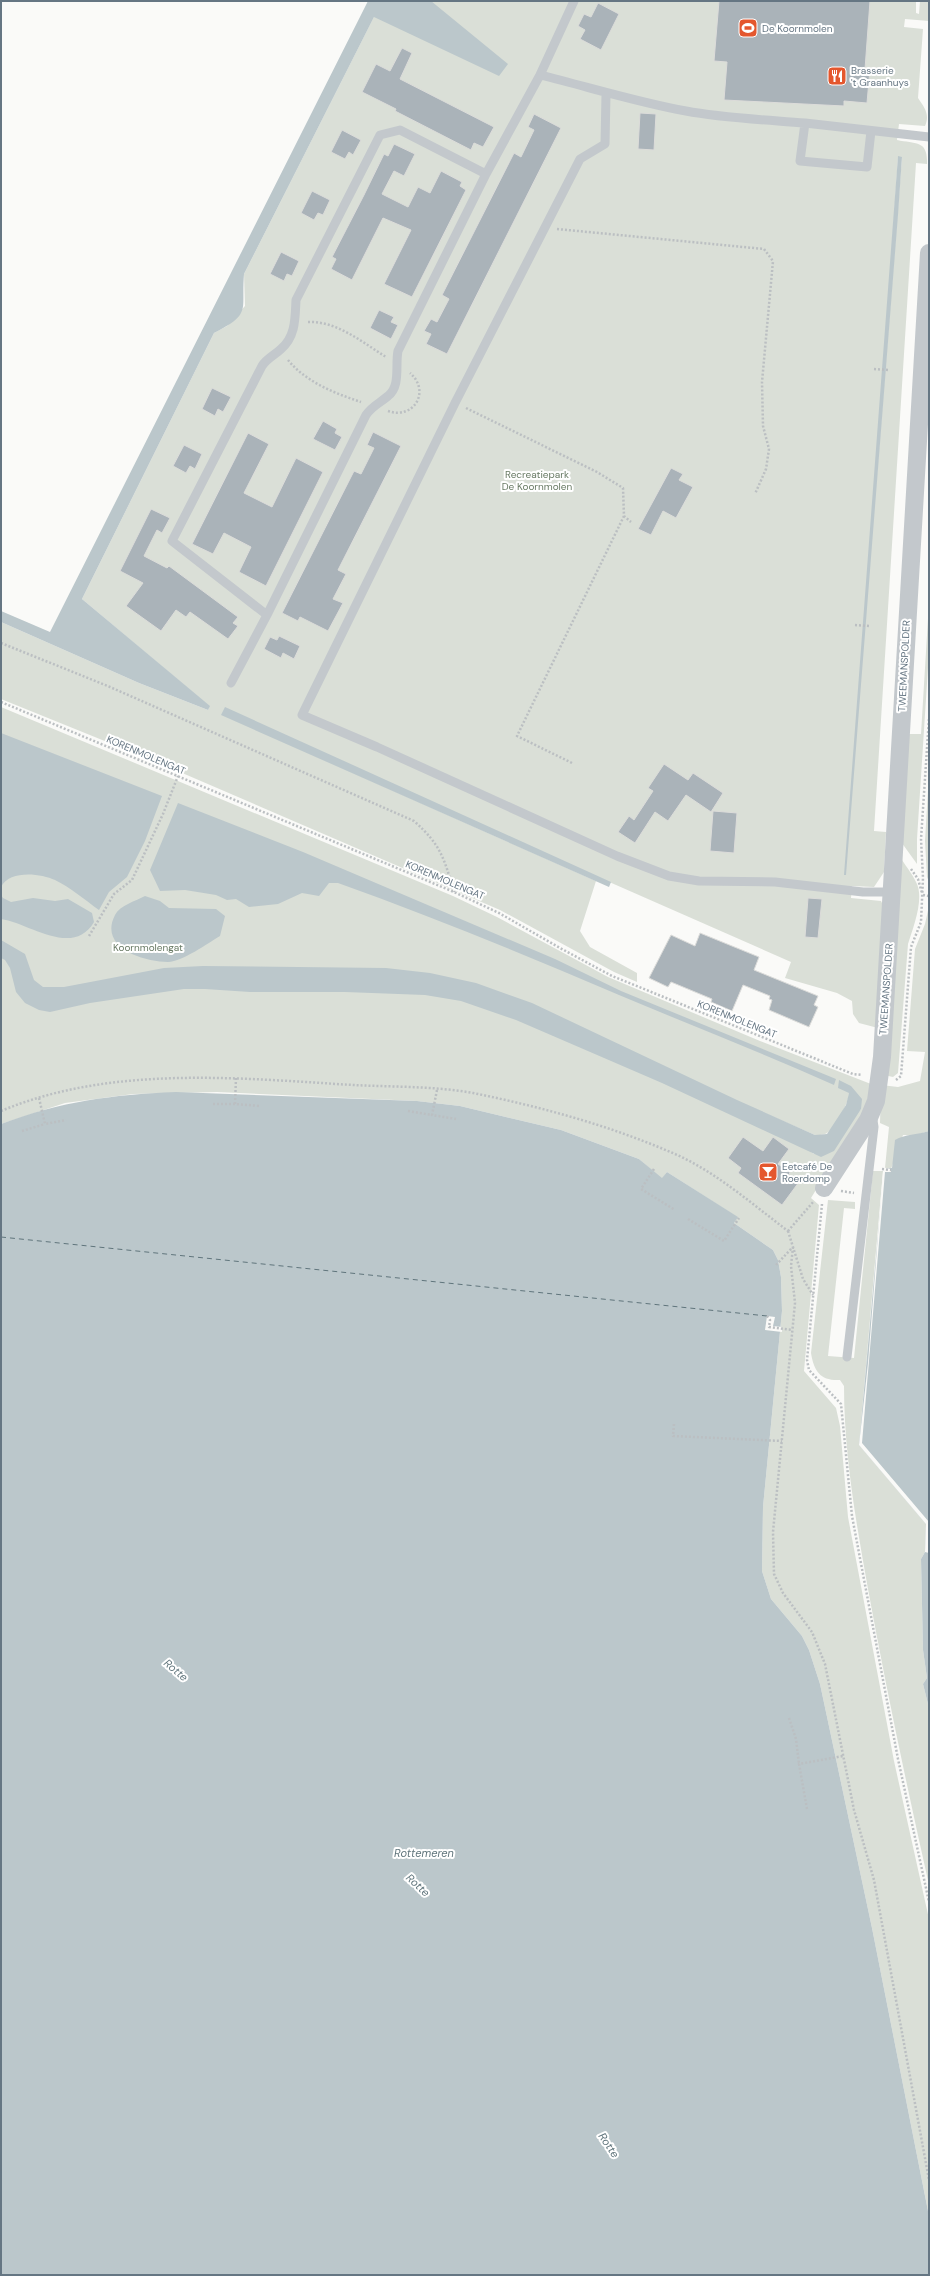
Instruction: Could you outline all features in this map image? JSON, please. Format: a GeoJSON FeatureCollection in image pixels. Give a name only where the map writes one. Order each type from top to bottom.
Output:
{"type":"FeatureCollection","features":[{"type":"Feature","properties":{"kind":"street","name":"TWEEMANSPOLDER"},"geometry":{"type":"LineString","coordinates":[[824,1188],[872,1111],[876,1101],[882,1057],[929,253]]}},
{"type":"Feature","properties":{"kind":"lane"},"geometry":{"type":"LineString","coordinates":[[231,683],[267,615],[366,414],[372,406],[388,396],[393,390],[396,383],[396,363],[398,351],[486,174],[540,75],[574,1]]}},
{"type":"Feature","properties":{"kind":"lane"},"geometry":{"type":"LineString","coordinates":[[540,75],[583,86],[606,94],[688,112],[929,137]]}},
{"type":"Feature","properties":{"kind":"lane"},"geometry":{"type":"LineString","coordinates":[[606,94],[605,144],[580,159],[455,403],[302,716],[384,750],[617,856],[668,876],[699,881],[775,882],[863,892],[891,892]]}},
{"type":"Feature","properties":{"kind":"lane"},"geometry":{"type":"LineString","coordinates":[[805,123],[800,161],[867,167],[871,130]]}},
{"type":"Feature","properties":{"kind":"lane"},"geometry":{"type":"LineString","coordinates":[[267,615],[172,541],[262,366],[265,361],[280,350],[291,337],[295,322],[296,300],[380,135],[400,130],[486,174]]}},
{"type":"Feature","properties":{"kind":"lane"},"geometry":{"type":"LineString","coordinates":[[847,1357],[874,1127],[872,1111]]}},
{"type":"Feature","properties":{"kind":"path"},"geometry":{"type":"LineString","coordinates":[[545,228],[764,249],[773,261],[762,382],[763,426],[769,449],[766,469],[755,494]]}},
{"type":"Feature","properties":{"kind":"path"},"geometry":{"type":"LineString","coordinates":[[280,350],[291,363],[312,381],[337,394],[394,414],[409,411],[418,402],[420,396],[419,384],[411,374],[396,363],[336,327],[316,322],[295,322]]}},
{"type":"Feature","properties":{"kind":"path"},"geometry":{"type":"LineString","coordinates":[[874,368],[888,370]]}},
{"type":"Feature","properties":{"kind":"path"},"geometry":{"type":"LineString","coordinates":[[455,403],[597,472],[622,488],[624,516],[517,736],[572,762]]}},
{"type":"Feature","properties":{"kind":"path"},"geometry":{"type":"LineString","coordinates":[[624,516],[631,522]]}},
{"type":"Feature","properties":{"kind":"path"},"geometry":{"type":"LineString","coordinates":[[855,625],[869,626]]}},
{"type":"Feature","properties":{"kind":"path"},"geometry":{"type":"LineString","coordinates":[[1,643],[110,687],[414,821],[431,836],[444,858],[454,892]]}},
{"type":"Feature","properties":{"kind":"path","name":"KORENMOLENGAT"},"geometry":{"type":"LineString","coordinates":[[1,702],[454,892],[499,913],[560,948],[622,980],[853,1074],[878,1078]]}},
{"type":"Feature","properties":{"kind":"path"},"geometry":{"type":"LineString","coordinates":[[878,1078],[896,1081],[901,1076],[911,947],[921,922],[923,895],[921,839],[929,718]]}},
{"type":"Feature","properties":{"kind":"path"},"geometry":{"type":"LineString","coordinates":[[89,936],[114,894],[132,880],[163,814],[178,776]]}},
{"type":"Feature","properties":{"kind":"path"},"geometry":{"type":"LineString","coordinates":[[923,895],[929,896]]}},
{"type":"Feature","properties":{"kind":"path"},"geometry":{"type":"LineString","coordinates":[[1,1111],[20,1103],[91,1086],[171,1078],[236,1078],[471,1093],[544,1110],[624,1133],[677,1154],[712,1174],[788,1231],[803,1279],[814,1296]]}},
{"type":"Feature","properties":{"kind":"path"},"geometry":{"type":"LineString","coordinates":[[235,1104],[236,1078]]}},
{"type":"Feature","properties":{"kind":"path"},"geometry":{"type":"LineString","coordinates":[[432,1115],[437,1090]]}},
{"type":"Feature","properties":{"kind":"path"},"geometry":{"type":"LineString","coordinates":[[39,1098],[45,1124]]}},
{"type":"Feature","properties":{"kind":"path"},"geometry":{"type":"LineString","coordinates":[[213,1104],[260,1106]]}},
{"type":"Feature","properties":{"kind":"path"},"geometry":{"type":"LineString","coordinates":[[408,1111],[456,1119]]}},
{"type":"Feature","properties":{"kind":"path"},"geometry":{"type":"LineString","coordinates":[[22,1131],[45,1124],[66,1120]]}},
{"type":"Feature","properties":{"kind":"path"},"geometry":{"type":"LineString","coordinates":[[654,1169],[641,1189],[675,1210]]}},
{"type":"Feature","properties":{"kind":"path"},"geometry":{"type":"LineString","coordinates":[[880,1171],[891,1170]]}},
{"type":"Feature","properties":{"kind":"path"},"geometry":{"type":"LineString","coordinates":[[788,1231],[824,1188]]}},
{"type":"Feature","properties":{"kind":"path"},"geometry":{"type":"LineString","coordinates":[[824,1188],[807,1360],[810,1370],[841,1404],[852,1516],[896,1751],[929,1902]]}},
{"type":"Feature","properties":{"kind":"path"},"geometry":{"type":"LineString","coordinates":[[688,1219],[724,1241],[739,1218]]}},
{"type":"Feature","properties":{"kind":"path"},"geometry":{"type":"LineString","coordinates":[[776,1265],[793,1247]]}},
{"type":"Feature","properties":{"kind":"path"},"geometry":{"type":"LineString","coordinates":[[793,1247],[791,1266],[795,1303],[773,1532],[774,1574],[783,1593],[812,1632],[826,1664],[854,1810],[874,1880],[929,2180]]}},
{"type":"Feature","properties":{"kind":"path"},"geometry":{"type":"LineString","coordinates":[[767,1316],[770,1320],[769,1327],[792,1330]]}},
{"type":"Feature","properties":{"kind":"path"},"geometry":{"type":"LineString","coordinates":[[674,1424],[673,1436],[782,1441]]}},
{"type":"Feature","properties":{"kind":"path"},"geometry":{"type":"LineString","coordinates":[[789,1718],[796,1739],[807,1809]]}},
{"type":"Feature","properties":{"kind":"path"},"geometry":{"type":"LineString","coordinates":[[799,1764],[843,1756]]}},
{"type":"Feature","properties":{"kind":"green space","name":"Recreatiepark De Koornmolen"},"geometry":{"type":"Polygon","coordinates":[[[382,1],[916,1],[916,13],[919,14],[920,1],[929,1],[929,21],[905,19],[904,27],[923,29],[918,98],[923,105],[927,118],[925,126],[899,124],[897,140],[920,144],[927,156],[927,164],[916,163],[874,831],[886,832],[884,872],[874,887],[852,886],[851,898],[881,901],[886,911],[878,1028],[859,1023],[853,1014],[852,1001],[837,993],[785,978],[791,962],[275,735],[221,714],[596,881],[580,931],[590,947],[637,973],[637,982],[614,972],[500,910],[159,763],[1,699],[1,622],[139,683],[208,710],[209,706],[82,599],[214,333],[227,326],[245,306],[244,274],[382,1]],[[898,157],[876,487],[902,157],[898,157]]]}},
{"type":"Feature","properties":{"kind":"green space"},"geometry":{"type":"Polygon","coordinates":[[[929,602],[929,652],[917,839],[917,864],[899,839],[906,734],[921,734],[929,602]]]}},
{"type":"Feature","properties":{"kind":"green space","name":"Koornmolengat"},"geometry":{"type":"Polygon","coordinates":[[[1,707],[453,896],[497,917],[608,977],[760,1041],[871,1084],[866,1108],[811,1198],[819,1205],[804,1371],[836,1408],[840,1426],[848,1517],[894,1761],[929,1919],[929,2216],[872,1928],[820,1684],[809,1650],[802,1636],[771,1599],[762,1571],[763,1507],[782,1311],[781,1277],[778,1260],[773,1250],[734,1223],[737,1217],[667,1172],[662,1179],[639,1159],[561,1130],[460,1106],[417,1101],[217,1092],[133,1094],[65,1103],[1,1124],[1,707]],[[849,1093],[844,1110],[833,1128],[825,1134],[815,1135],[737,1101],[814,1154],[861,1109],[849,1093]]]}},
{"type":"Feature","properties":{"kind":"green space"},"geometry":{"type":"Polygon","coordinates":[[[929,773],[929,882],[927,877],[925,841],[929,773]]]}},
{"type":"Feature","properties":{"kind":"green space"},"geometry":{"type":"Polygon","coordinates":[[[899,855],[916,882],[919,904],[908,944],[898,1073],[893,1077],[884,1075],[899,855]]]}},
{"type":"Feature","properties":{"kind":"green space"},"geometry":{"type":"Polygon","coordinates":[[[929,906],[929,1131],[916,1135],[903,1135],[891,1169],[885,1168],[889,1127],[880,1123],[881,1085],[898,1087],[920,1081],[925,1052],[907,1051],[915,949],[925,924],[929,906]]]}},
{"type":"Feature","properties":{"kind":"green space"},"geometry":{"type":"Polygon","coordinates":[[[873,1171],[883,1171],[859,1445],[926,1524],[925,1552],[921,1559],[923,1650],[927,1678],[923,1684],[929,1708],[929,1885],[889,1700],[859,1539],[848,1462],[844,1386],[840,1380],[833,1380],[823,1377],[816,1370],[811,1353],[828,1200],[855,1202],[855,1209],[844,1208],[828,1356],[854,1358],[873,1171]]]}},
{"type":"Feature","properties":{"kind":"water"},"geometry":{"type":"Polygon","coordinates":[[[368,1],[431,1],[508,64],[499,76],[374,17],[244,274],[243,304],[239,316],[234,321],[214,333],[82,599],[210,706],[208,710],[139,683],[1,622],[1,611],[50,632],[368,1]]]}},
{"type":"Feature","properties":{"kind":"water"},"geometry":{"type":"Polygon","coordinates":[[[898,156],[902,157],[898,215],[846,875],[844,875],[898,156]]]}},
{"type":"Feature","properties":{"kind":"water"},"geometry":{"type":"Polygon","coordinates":[[[225,707],[611,882],[609,887],[221,715],[225,707]]]}},
{"type":"Feature","properties":{"kind":"water"},"geometry":{"type":"Polygon","coordinates":[[[1,733],[162,796],[145,841],[127,877],[109,892],[99,910],[61,883],[41,876],[25,874],[18,875],[5,882],[1,887],[1,733]]]}},
{"type":"Feature","properties":{"kind":"water"},"geometry":{"type":"Polygon","coordinates":[[[178,803],[303,852],[555,959],[621,991],[836,1079],[834,1085],[514,951],[409,909],[338,883],[329,883],[319,896],[302,893],[278,904],[249,907],[236,899],[227,900],[216,895],[185,890],[160,891],[150,870],[178,803]]]}},
{"type":"Feature","properties":{"kind":"water"},"geometry":{"type":"Polygon","coordinates":[[[1,895],[3,898],[11,902],[33,898],[55,901],[68,899],[92,913],[94,922],[85,932],[75,937],[63,938],[50,936],[1,919],[1,895]]]}},
{"type":"Feature","properties":{"kind":"water"},"geometry":{"type":"Polygon","coordinates":[[[145,896],[160,901],[169,908],[216,909],[225,916],[220,936],[181,959],[168,962],[147,959],[126,951],[118,944],[113,936],[111,926],[117,912],[124,906],[145,896]]]}},
{"type":"Feature","properties":{"kind":"water"},"geometry":{"type":"Polygon","coordinates":[[[1,940],[25,954],[34,980],[43,987],[64,987],[164,968],[203,966],[386,968],[430,973],[476,983],[532,1003],[737,1100],[815,1135],[827,1134],[846,1105],[849,1093],[838,1088],[839,1080],[851,1086],[862,1099],[861,1109],[834,1151],[821,1157],[662,1083],[516,1020],[461,1001],[425,995],[345,992],[250,992],[184,989],[90,1003],[50,1012],[39,1010],[25,1003],[16,992],[10,968],[5,960],[1,958],[1,940]]]}},
{"type":"Feature","properties":{"kind":"water","name":"Rottemeren"},"geometry":{"type":"Polygon","coordinates":[[[176,1092],[417,1101],[460,1106],[561,1130],[639,1159],[662,1178],[667,1172],[738,1217],[734,1223],[773,1250],[778,1260],[781,1277],[782,1311],[763,1507],[762,1571],[771,1599],[802,1636],[809,1650],[820,1684],[872,1928],[929,2216],[929,2275],[1,2275],[1,1124],[23,1116],[87,1100],[176,1092]]]}},
{"type":"Feature","properties":{"kind":"water"},"geometry":{"type":"Polygon","coordinates":[[[929,1131],[929,1708],[923,1684],[927,1678],[923,1650],[921,1559],[925,1552],[926,1524],[859,1445],[884,1168],[892,1168],[895,1140],[929,1131]]]}},
{"type":"Feature","properties":{"kind":"pier"},"geometry":{"type":"Polygon","coordinates":[[[882,1167],[891,1169],[891,1172],[885,1172],[862,1443],[929,1522],[929,1553],[925,1552],[926,1524],[859,1445],[868,1363],[883,1171],[881,1171],[882,1167]]]}},
{"type":"Feature","properties":{"kind":"pier"},"geometry":{"type":"Polygon","coordinates":[[[767,1316],[775,1317],[773,1326],[782,1327],[782,1332],[765,1330],[767,1316]]]}},
{"type":"Feature","properties":{"kind":"building"},"geometry":{"type":"Polygon","coordinates":[[[719,1],[870,1],[865,69],[870,69],[867,103],[844,101],[844,106],[724,100],[727,62],[714,61],[719,1]]]}},
{"type":"Feature","properties":{"kind":"building"},"geometry":{"type":"Polygon","coordinates":[[[598,3],[619,14],[601,50],[580,39],[585,30],[578,26],[584,14],[591,17],[598,3]]]}},
{"type":"Feature","properties":{"kind":"building"},"geometry":{"type":"Polygon","coordinates":[[[402,48],[412,53],[400,79],[494,127],[483,147],[474,143],[471,150],[395,111],[396,109],[362,92],[376,64],[390,71],[402,48]]]}},
{"type":"Feature","properties":{"kind":"building"},"geometry":{"type":"Polygon","coordinates":[[[640,113],[656,114],[654,150],[638,149],[640,113]]]}},
{"type":"Feature","properties":{"kind":"building"},"geometry":{"type":"Polygon","coordinates":[[[534,114],[561,128],[447,354],[426,344],[431,334],[424,331],[431,319],[437,322],[449,299],[442,295],[514,153],[521,157],[534,130],[528,127],[534,114]]]}},
{"type":"Feature","properties":{"kind":"building"},"geometry":{"type":"Polygon","coordinates":[[[342,130],[361,140],[353,155],[349,152],[345,159],[331,152],[342,130]]]}},
{"type":"Feature","properties":{"kind":"building"},"geometry":{"type":"Polygon","coordinates":[[[394,144],[415,154],[404,176],[394,171],[382,194],[408,207],[418,187],[430,193],[441,171],[462,182],[460,186],[466,190],[412,297],[384,284],[411,230],[383,218],[352,280],[331,269],[336,259],[332,257],[384,154],[388,156],[394,144]]]}},
{"type":"Feature","properties":{"kind":"building"},"geometry":{"type":"Polygon","coordinates":[[[312,191],[330,200],[323,215],[318,213],[314,220],[301,213],[312,191]]]}},
{"type":"Feature","properties":{"kind":"building"},"geometry":{"type":"Polygon","coordinates":[[[281,252],[299,261],[292,276],[287,274],[284,281],[270,274],[281,252]]]}},
{"type":"Feature","properties":{"kind":"building"},"geometry":{"type":"Polygon","coordinates":[[[379,310],[394,317],[391,322],[398,325],[391,339],[370,328],[379,310]]]}},
{"type":"Feature","properties":{"kind":"building"},"geometry":{"type":"Polygon","coordinates":[[[212,388],[231,397],[223,412],[218,409],[215,416],[202,409],[212,388]]]}},
{"type":"Feature","properties":{"kind":"building"},"geometry":{"type":"Polygon","coordinates":[[[323,421],[337,429],[335,433],[342,437],[335,450],[313,439],[323,421]]]}},
{"type":"Feature","properties":{"kind":"building"},"geometry":{"type":"Polygon","coordinates":[[[373,432],[401,446],[338,570],[346,574],[333,599],[343,603],[328,631],[300,617],[298,621],[282,613],[354,471],[361,474],[374,448],[367,445],[373,432]]]}},
{"type":"Feature","properties":{"kind":"building"},"geometry":{"type":"Polygon","coordinates":[[[248,433],[269,444],[244,493],[272,507],[296,458],[323,472],[266,586],[239,572],[251,547],[224,533],[213,554],[192,544],[248,433]]]}},
{"type":"Feature","properties":{"kind":"building"},"geometry":{"type":"Polygon","coordinates":[[[184,445],[202,454],[195,469],[190,466],[186,473],[173,466],[184,445]]]}},
{"type":"Feature","properties":{"kind":"building"},"geometry":{"type":"Polygon","coordinates":[[[671,468],[683,474],[679,480],[693,487],[676,518],[663,511],[651,535],[638,529],[671,468]]]}},
{"type":"Feature","properties":{"kind":"building"},"geometry":{"type":"Polygon","coordinates":[[[151,509],[170,518],[162,533],[157,530],[144,556],[167,568],[169,566],[238,617],[233,623],[238,626],[228,639],[190,612],[186,617],[176,610],[161,631],[126,606],[143,583],[120,571],[151,509]]]}},
{"type":"Feature","properties":{"kind":"building"},"geometry":{"type":"Polygon","coordinates":[[[279,636],[300,646],[294,659],[283,653],[281,658],[264,649],[270,637],[277,640],[279,636]]]}},
{"type":"Feature","properties":{"kind":"building"},"geometry":{"type":"Polygon","coordinates":[[[664,764],[688,780],[693,773],[723,793],[711,812],[686,795],[668,821],[655,812],[635,843],[618,832],[629,816],[634,820],[653,791],[648,788],[664,764]]]}},
{"type":"Feature","properties":{"kind":"building"},"geometry":{"type":"Polygon","coordinates":[[[713,811],[737,813],[734,853],[710,851],[713,811]]]}},
{"type":"Feature","properties":{"kind":"building"},"geometry":{"type":"Polygon","coordinates":[[[808,898],[822,899],[818,938],[805,937],[808,898]]]}},
{"type":"Feature","properties":{"kind":"building"},"geometry":{"type":"Polygon","coordinates":[[[700,933],[759,957],[754,970],[818,996],[814,1005],[818,1007],[809,1027],[769,1010],[772,1000],[769,999],[770,996],[743,985],[732,1011],[711,1002],[712,999],[671,982],[668,987],[649,978],[671,935],[695,946],[700,933]]]}},
{"type":"Feature","properties":{"kind":"building"},"geometry":{"type":"Polygon","coordinates":[[[743,1137],[763,1151],[773,1137],[789,1149],[778,1164],[790,1172],[789,1175],[799,1182],[782,1205],[738,1173],[741,1168],[728,1158],[743,1137]]]}},
{"type":"Feature","properties":{"kind":"ferry route"},"geometry":{"type":"LineString","coordinates":[[1,1237],[767,1316]]}},
{"type":"Feature","properties":{"kind":"place","name":"De Koornmolen"},"geometry":{"type":"Point","coordinates":[748,28]}},
{"type":"Feature","properties":{"kind":"place","name":"Brasserie 't Graanhuys"},"geometry":{"type":"Point","coordinates":[837,76]}},
{"type":"Feature","properties":{"kind":"place","name":"Eetcafé De Roerdomp"},"geometry":{"type":"Point","coordinates":[768,1172]}},
{"type":"Feature","properties":{"kind":"water label","name":"Rotte"},"geometry":{"type":"Point","coordinates":[176,1670]}},
{"type":"Feature","properties":{"kind":"water label","name":"Rotte"},"geometry":{"type":"Point","coordinates":[418,1885]}},
{"type":"Feature","properties":{"kind":"water label","name":"Rotte"},"geometry":{"type":"Point","coordinates":[609,2145]}}]}
